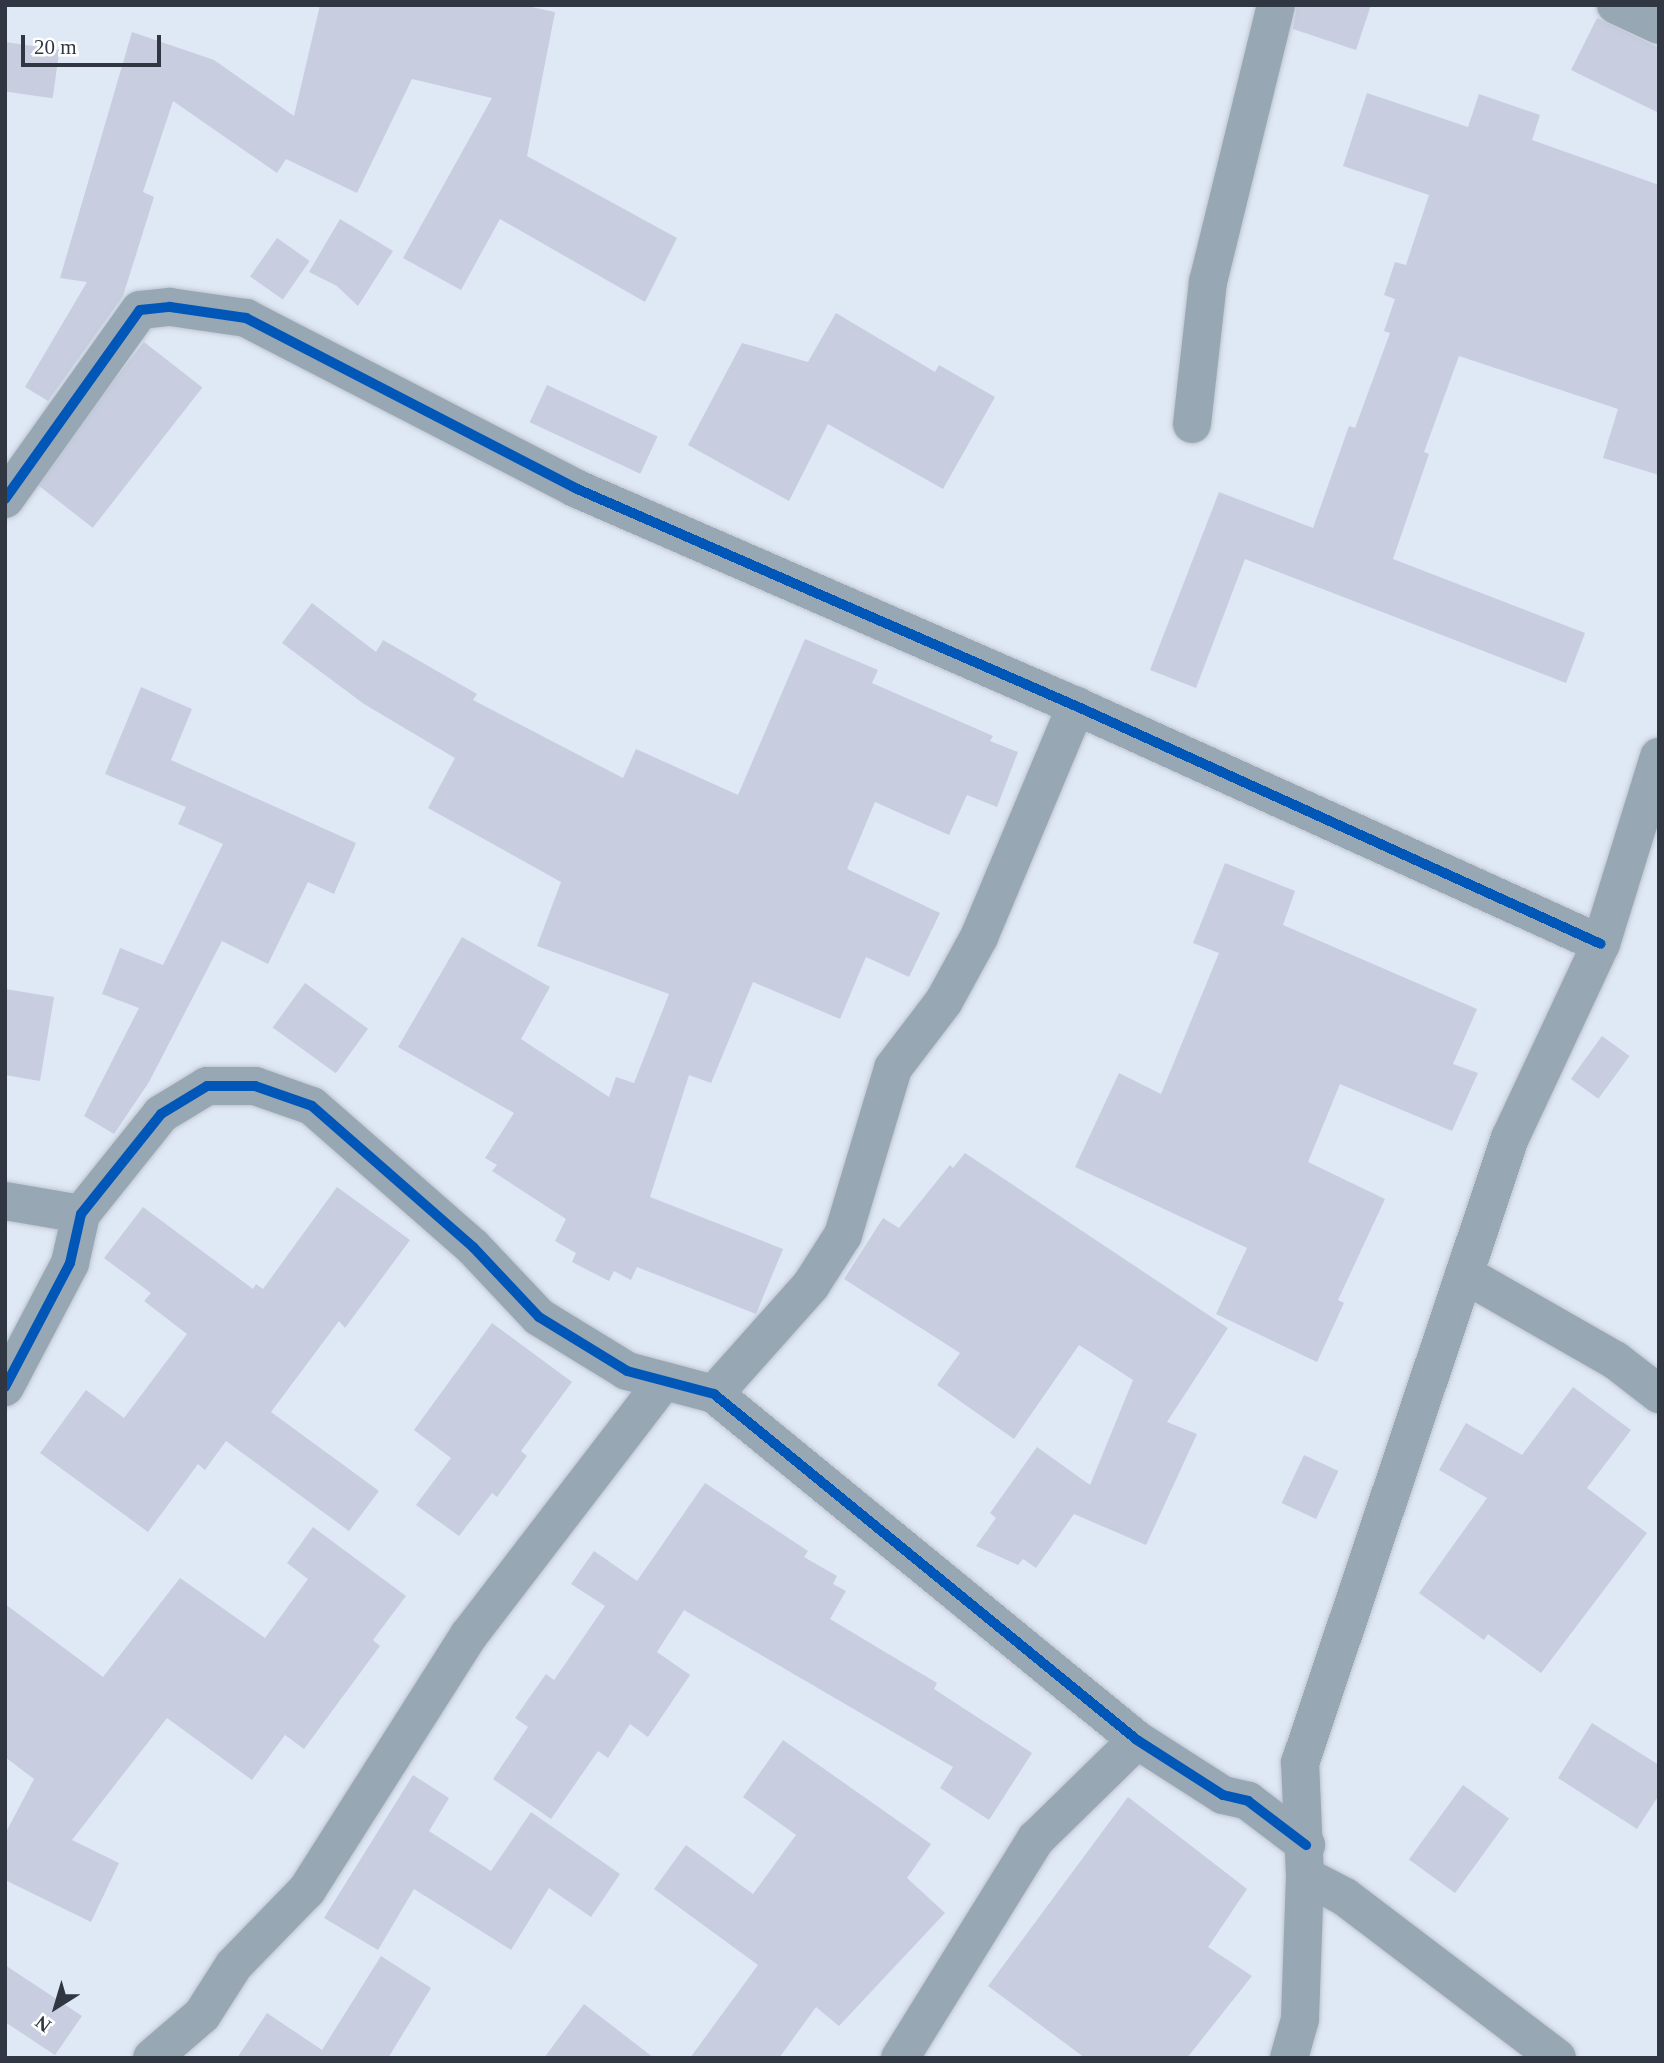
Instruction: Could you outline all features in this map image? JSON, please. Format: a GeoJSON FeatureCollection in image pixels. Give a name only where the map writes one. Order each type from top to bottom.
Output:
{"type":"FeatureCollection","features":[{"type":"Feature","properties":{"kind":"street"},"geometry":{"type":"LineString","coordinates":[[1192,424],[1208,282],[1276,5]]}},
{"type":"Feature","properties":{"kind":"street"},"geometry":{"type":"LineString","coordinates":[[1616,5],[1659,25]]}},
{"type":"Feature","properties":{"kind":"street"},"geometry":{"type":"LineString","coordinates":[[5,499],[140,310],[170,307],[246,318],[575,488],[1076,706],[1601,944]]}},
{"type":"Feature","properties":{"kind":"street"},"geometry":{"type":"LineString","coordinates":[[714,1394],[811,1285],[843,1235],[893,1068],[944,1001],[979,937],[1076,706]]}},
{"type":"Feature","properties":{"kind":"street"},"geometry":{"type":"LineString","coordinates":[[1289,2058],[1300,2019],[1305,1860],[1300,1763],[1510,1138],[1601,944],[1659,757]]}},
{"type":"Feature","properties":{"kind":"street"},"geometry":{"type":"LineString","coordinates":[[5,1387],[70,1263],[81,1214],[161,1114],[208,1086],[255,1086],[312,1106],[473,1247],[540,1317],[627,1371],[714,1394],[1137,1740],[1223,1795],[1248,1801],[1345,1897],[1557,2058]]}},
{"type":"Feature","properties":{"kind":"street"},"geometry":{"type":"LineString","coordinates":[[5,1201],[81,1214]]}},
{"type":"Feature","properties":{"kind":"street"},"geometry":{"type":"LineString","coordinates":[[1464,1274],[1615,1360],[1659,1394]]}},
{"type":"Feature","properties":{"kind":"street"},"geometry":{"type":"LineString","coordinates":[[152,2058],[202,2015],[234,1965],[307,1889],[469,1635],[664,1381]]}},
{"type":"Feature","properties":{"kind":"street"},"geometry":{"type":"LineString","coordinates":[[900,2058],[1036,1839],[1137,1740]]}},
{"type":"Feature","properties":{"kind":"street"},"geometry":{"type":"LineString","coordinates":[[1248,1801],[1300,1763]]}},
{"type":"Feature","properties":{"kind":"building"},"geometry":{"type":"Polygon","coordinates":[[[320,5],[522,5],[555,12],[527,156],[677,238],[645,302],[500,219],[461,290],[403,258],[492,98],[412,79],[357,193],[286,159],[277,173],[173,101],[143,192],[154,197],[123,296],[48,401],[25,387],[87,282],[60,278],[132,32],[214,60],[294,116],[320,5]]]}},
{"type":"Feature","properties":{"kind":"building"},"geometry":{"type":"Polygon","coordinates":[[[1297,5],[1371,5],[1356,50],[1293,29],[1297,5]]]}},
{"type":"Feature","properties":{"kind":"building"},"geometry":{"type":"Polygon","coordinates":[[[1597,18],[1659,48],[1659,113],[1571,70],[1597,18]]]}},
{"type":"Feature","properties":{"kind":"building"},"geometry":{"type":"Polygon","coordinates":[[[5,42],[59,50],[53,98],[5,91],[5,42]]]}},
{"type":"Feature","properties":{"kind":"building"},"geometry":{"type":"Polygon","coordinates":[[[1367,93],[1468,127],[1479,94],[1540,115],[1532,140],[1659,185],[1659,475],[1603,458],[1618,409],[1459,356],[1424,452],[1429,454],[1393,559],[1585,633],[1566,683],[1245,559],[1196,688],[1150,670],[1219,492],[1313,528],[1349,426],[1355,428],[1390,333],[1384,331],[1395,299],[1384,295],[1395,262],[1406,265],[1429,195],[1343,166],[1367,93]]]}},
{"type":"Feature","properties":{"kind":"building"},"geometry":{"type":"Polygon","coordinates":[[[340,219],[393,251],[358,306],[337,286],[309,272],[340,219]]]}},
{"type":"Feature","properties":{"kind":"building"},"geometry":{"type":"Polygon","coordinates":[[[277,238],[310,261],[283,299],[250,277],[277,238]]]}},
{"type":"Feature","properties":{"kind":"building"},"geometry":{"type":"Polygon","coordinates":[[[836,313],[935,372],[939,365],[995,397],[943,489],[828,424],[789,501],[688,445],[742,343],[808,362],[836,313]]]}},
{"type":"Feature","properties":{"kind":"building"},"geometry":{"type":"Polygon","coordinates":[[[144,342],[202,388],[93,528],[34,482],[144,342]]]}},
{"type":"Feature","properties":{"kind":"building"},"geometry":{"type":"Polygon","coordinates":[[[547,385],[658,437],[640,474],[530,422],[547,385]]]}},
{"type":"Feature","properties":{"kind":"building"},"geometry":{"type":"Polygon","coordinates":[[[312,603],[376,652],[383,640],[477,694],[473,700],[623,778],[636,749],[738,795],[805,639],[878,670],[872,683],[993,736],[990,741],[1018,752],[997,807],[967,795],[949,835],[875,802],[847,869],[940,913],[909,977],[866,957],[840,1019],[753,982],[711,1083],[689,1075],[650,1197],[783,1249],[756,1314],[637,1267],[631,1280],[614,1271],[609,1281],[572,1262],[576,1253],[555,1241],[566,1219],[492,1171],[497,1165],[485,1158],[514,1113],[398,1047],[462,937],[550,987],[521,1039],[609,1097],[616,1077],[634,1083],[669,994],[537,946],[561,882],[428,808],[455,758],[364,704],[282,643],[312,603]]]}},
{"type":"Feature","properties":{"kind":"building"},"geometry":{"type":"Polygon","coordinates":[[[141,687],[192,709],[171,760],[356,843],[334,894],[308,882],[268,964],[222,941],[149,1082],[114,1134],[84,1116],[139,1008],[102,994],[120,948],[163,965],[223,844],[178,824],[186,807],[105,774],[141,687]]]}},
{"type":"Feature","properties":{"kind":"building"},"geometry":{"type":"Polygon","coordinates":[[[1225,863],[1295,891],[1283,925],[1477,1009],[1453,1064],[1478,1073],[1452,1131],[1340,1084],[1308,1162],[1385,1199],[1338,1300],[1344,1303],[1317,1362],[1216,1314],[1247,1248],[1075,1167],[1119,1073],[1161,1094],[1219,953],[1193,943],[1225,863]]]}},
{"type":"Feature","properties":{"kind":"building"},"geometry":{"type":"Polygon","coordinates":[[[305,983],[368,1029],[336,1073],[273,1027],[305,983]]]}},
{"type":"Feature","properties":{"kind":"building"},"geometry":{"type":"Polygon","coordinates":[[[5,989],[54,997],[40,1081],[5,1075],[5,989]]]}},
{"type":"Feature","properties":{"kind":"building"},"geometry":{"type":"Polygon","coordinates":[[[1602,1036],[1630,1056],[1598,1099],[1571,1079],[1602,1036]]]}},
{"type":"Feature","properties":{"kind":"building"},"geometry":{"type":"Polygon","coordinates":[[[965,1153],[1228,1328],[1167,1422],[1197,1434],[1146,1545],[1074,1514],[1036,1568],[1023,1559],[1018,1565],[976,1546],[996,1518],[990,1513],[1037,1447],[1090,1485],[1133,1380],[1079,1345],[1014,1439],[937,1385],[960,1353],[844,1279],[883,1218],[899,1228],[950,1165],[953,1168],[965,1153]]]}},
{"type":"Feature","properties":{"kind":"building"},"geometry":{"type":"Polygon","coordinates":[[[337,1187],[410,1240],[345,1328],[339,1321],[271,1412],[379,1491],[349,1531],[226,1441],[205,1470],[198,1464],[148,1532],[40,1453],[86,1390],[124,1418],[187,1334],[144,1301],[151,1293],[104,1258],[143,1207],[253,1289],[256,1284],[263,1289],[337,1187]]]}},
{"type":"Feature","properties":{"kind":"building"},"geometry":{"type":"Polygon","coordinates":[[[492,1323],[572,1382],[521,1451],[527,1456],[497,1497],[492,1493],[459,1536],[416,1505],[451,1458],[414,1430],[492,1323]]]}},
{"type":"Feature","properties":{"kind":"building"},"geometry":{"type":"Polygon","coordinates":[[[1573,1387],[1631,1430],[1587,1488],[1647,1533],[1541,1673],[1488,1634],[1484,1640],[1419,1593],[1487,1498],[1439,1470],[1466,1423],[1522,1455],[1573,1387]]]}},
{"type":"Feature","properties":{"kind":"building"},"geometry":{"type":"Polygon","coordinates":[[[1304,1455],[1338,1471],[1316,1519],[1282,1503],[1304,1455]]]}},
{"type":"Feature","properties":{"kind":"building"},"geometry":{"type":"Polygon","coordinates":[[[705,1483],[808,1551],[804,1557],[837,1576],[833,1584],[846,1591],[830,1619],[937,1683],[934,1689],[1032,1753],[989,1820],[940,1788],[953,1767],[684,1610],[657,1652],[690,1675],[648,1737],[630,1724],[608,1758],[598,1751],[551,1819],[493,1779],[528,1727],[515,1718],[546,1674],[554,1680],[605,1606],[571,1584],[594,1551],[637,1581],[705,1483]]]}},
{"type":"Feature","properties":{"kind":"building"},"geometry":{"type":"Polygon","coordinates":[[[313,1527],[406,1596],[373,1640],[380,1646],[304,1749],[285,1735],[252,1780],[167,1718],[72,1840],[119,1863],[91,1922],[5,1880],[5,1834],[34,1779],[5,1757],[5,1604],[103,1677],[180,1578],[265,1638],[308,1579],[287,1563],[313,1527]]]}},
{"type":"Feature","properties":{"kind":"building"},"geometry":{"type":"Polygon","coordinates":[[[1592,1723],[1659,1765],[1659,1795],[1637,1829],[1558,1778],[1592,1723]]]}},
{"type":"Feature","properties":{"kind":"building"},"geometry":{"type":"Polygon","coordinates":[[[783,1740],[931,1844],[907,1878],[945,1913],[839,2026],[816,2007],[779,2058],[690,2058],[758,1965],[654,1889],[686,1845],[753,1894],[796,1835],[743,1797],[783,1740]]]}},
{"type":"Feature","properties":{"kind":"building"},"geometry":{"type":"Polygon","coordinates":[[[413,1775],[449,1798],[429,1831],[491,1871],[531,1812],[620,1874],[591,1917],[549,1888],[511,1950],[414,1889],[378,1950],[324,1918],[413,1775]]]}},
{"type":"Feature","properties":{"kind":"building"},"geometry":{"type":"Polygon","coordinates":[[[1463,1785],[1509,1819],[1455,1893],[1409,1859],[1463,1785]]]}},
{"type":"Feature","properties":{"kind":"building"},"geometry":{"type":"Polygon","coordinates":[[[1128,1797],[1247,1889],[1208,1947],[1252,1976],[1187,2058],[1085,2058],[988,1986],[1128,1797]]]}},
{"type":"Feature","properties":{"kind":"building"},"geometry":{"type":"Polygon","coordinates":[[[381,1956],[431,1988],[388,2058],[237,2058],[267,2013],[322,2050],[381,1956]]]}},
{"type":"Feature","properties":{"kind":"building"},"geometry":{"type":"Polygon","coordinates":[[[5,1965],[82,2016],[55,2055],[5,2022],[5,1965]]]}},
{"type":"Feature","properties":{"kind":"building"},"geometry":{"type":"Polygon","coordinates":[[[584,2004],[654,2058],[544,2058],[584,2004]]]}},
{"type":"Feature","properties":{"kind":"cycle path"},"geometry":{"type":"LineString","coordinates":[[5,499],[140,310],[170,307],[246,318],[575,488],[1076,706],[1601,944]]}},
{"type":"Feature","properties":{"kind":"cycle path"},"geometry":{"type":"LineString","coordinates":[[5,1387],[70,1263],[81,1214],[161,1114],[207,1086],[255,1086],[312,1106],[473,1247],[539,1317],[627,1371],[714,1394],[1137,1740],[1223,1795],[1248,1801],[1306,1845]]}}]}
